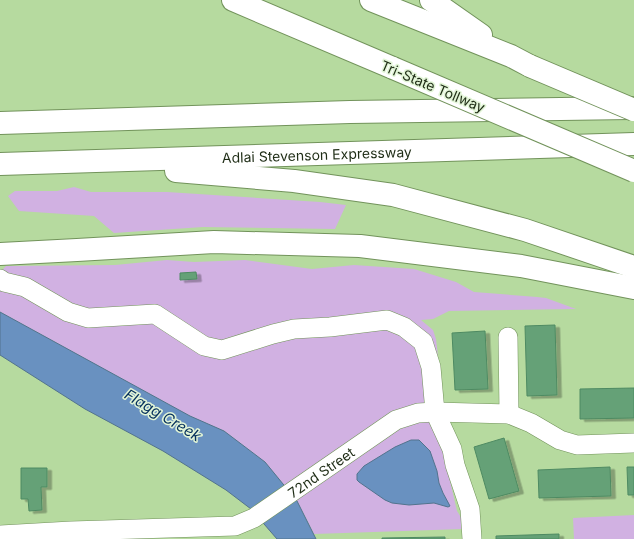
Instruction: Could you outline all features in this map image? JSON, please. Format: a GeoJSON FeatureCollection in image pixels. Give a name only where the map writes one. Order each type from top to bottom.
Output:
{"type":"FeatureCollection","features":[{"type":"Feature","properties":{"kind":"highway","name":"Tri-State Tollway"},"geometry":{"type":"LineString","coordinates":[[233,0],[634,171]]}},
{"type":"Feature","properties":{"kind":"highway"},"geometry":{"type":"LineString","coordinates":[[371,0],[634,109]]}},
{"type":"Feature","properties":{"kind":"highway"},"geometry":{"type":"LineString","coordinates":[[431,0],[520,61]]}},
{"type":"Feature","properties":{"kind":"highway"},"geometry":{"type":"LineString","coordinates":[[547,109],[634,99]]}},
{"type":"Feature","properties":{"kind":"highway"},"geometry":{"type":"LineString","coordinates":[[0,123],[350,112],[634,109]]}},
{"type":"Feature","properties":{"kind":"highway","name":"Adlai Stevenson Expressway"},"geometry":{"type":"LineString","coordinates":[[0,164],[634,144]]}},
{"type":"Feature","properties":{"kind":"highway"},"geometry":{"type":"LineString","coordinates":[[77,162],[294,181],[393,195],[525,230],[634,267]]}},
{"type":"Feature","properties":{"kind":"highway"},"geometry":{"type":"LineString","coordinates":[[0,254],[214,242],[360,246],[521,266],[634,288]]}},
{"type":"Feature","properties":{"kind":"street"},"geometry":{"type":"LineString","coordinates":[[0,279],[4,282],[25,287],[68,312],[88,318],[155,314],[204,346],[222,350],[294,329],[330,327],[387,320],[404,327],[424,342],[431,367],[435,412],[452,450],[455,465],[470,508],[472,539]]}},
{"type":"Feature","properties":{"kind":"street"},"geometry":{"type":"LineString","coordinates":[[508,336],[509,414]]}},
{"type":"Feature","properties":{"kind":"street","name":"72nd Street"},"geometry":{"type":"LineString","coordinates":[[0,535],[71,531],[235,526],[254,518],[396,420],[418,413],[509,414],[531,423],[560,440],[577,445],[634,443]]}},
{"type":"Feature","properties":{"kind":"shaded area"},"geometry":{"type":"Polygon","coordinates":[[[74,187],[91,192],[167,192],[346,205],[335,229],[203,227],[114,233],[94,216],[19,211],[8,196],[15,191],[57,191],[74,187]]]}},
{"type":"Feature","properties":{"kind":"shaded area"},"geometry":{"type":"Polygon","coordinates":[[[167,260],[194,262],[245,260],[312,269],[354,265],[414,269],[456,282],[474,292],[546,298],[576,309],[449,311],[433,319],[421,320],[433,330],[436,339],[443,401],[441,442],[457,511],[462,519],[463,529],[314,534],[297,501],[265,462],[224,431],[190,416],[0,312],[0,272],[6,266],[115,265],[167,260]]]}},
{"type":"Feature","properties":{"kind":"shaded area"},"geometry":{"type":"Polygon","coordinates":[[[634,515],[634,539],[574,539],[573,518],[634,515]]]}},
{"type":"Feature","properties":{"kind":"water","name":"Flagg Creek"},"geometry":{"type":"Polygon","coordinates":[[[0,312],[190,416],[224,431],[265,462],[297,501],[316,539],[277,539],[251,509],[226,490],[163,451],[85,409],[0,355],[0,312]]]}},
{"type":"Feature","properties":{"kind":"water"},"geometry":{"type":"Polygon","coordinates":[[[411,440],[419,440],[430,451],[437,471],[439,483],[450,506],[448,507],[434,503],[409,505],[392,503],[385,500],[357,480],[357,474],[364,466],[395,447],[411,440]]]}},
{"type":"Feature","properties":{"kind":"building"},"geometry":{"type":"Polygon","coordinates":[[[196,272],[197,279],[180,280],[180,273],[196,272]]]}},
{"type":"Feature","properties":{"kind":"building"},"geometry":{"type":"Polygon","coordinates":[[[555,325],[557,395],[527,396],[525,326],[555,325]]]}},
{"type":"Feature","properties":{"kind":"building"},"geometry":{"type":"Polygon","coordinates":[[[485,331],[488,389],[455,390],[452,333],[485,331]]]}},
{"type":"Feature","properties":{"kind":"building"},"geometry":{"type":"Polygon","coordinates":[[[634,388],[634,418],[580,419],[580,389],[634,388]]]}},
{"type":"Feature","properties":{"kind":"building"},"geometry":{"type":"Polygon","coordinates":[[[504,438],[519,491],[489,499],[474,447],[504,438]]]}},
{"type":"Feature","properties":{"kind":"building"},"geometry":{"type":"Polygon","coordinates":[[[610,467],[611,496],[539,498],[538,470],[610,467]]]}},
{"type":"Feature","properties":{"kind":"building"},"geometry":{"type":"Polygon","coordinates":[[[627,467],[634,467],[634,495],[628,495],[627,467]]]}},
{"type":"Feature","properties":{"kind":"building"},"geometry":{"type":"Polygon","coordinates":[[[21,468],[47,468],[47,487],[41,487],[42,510],[29,511],[28,499],[21,499],[21,468]]]}},
{"type":"Feature","properties":{"kind":"building"},"geometry":{"type":"Polygon","coordinates":[[[559,534],[559,539],[496,539],[496,536],[559,534]]]}},
{"type":"Feature","properties":{"kind":"building"},"geometry":{"type":"Polygon","coordinates":[[[445,537],[445,539],[382,539],[382,538],[445,537]]]}}]}
